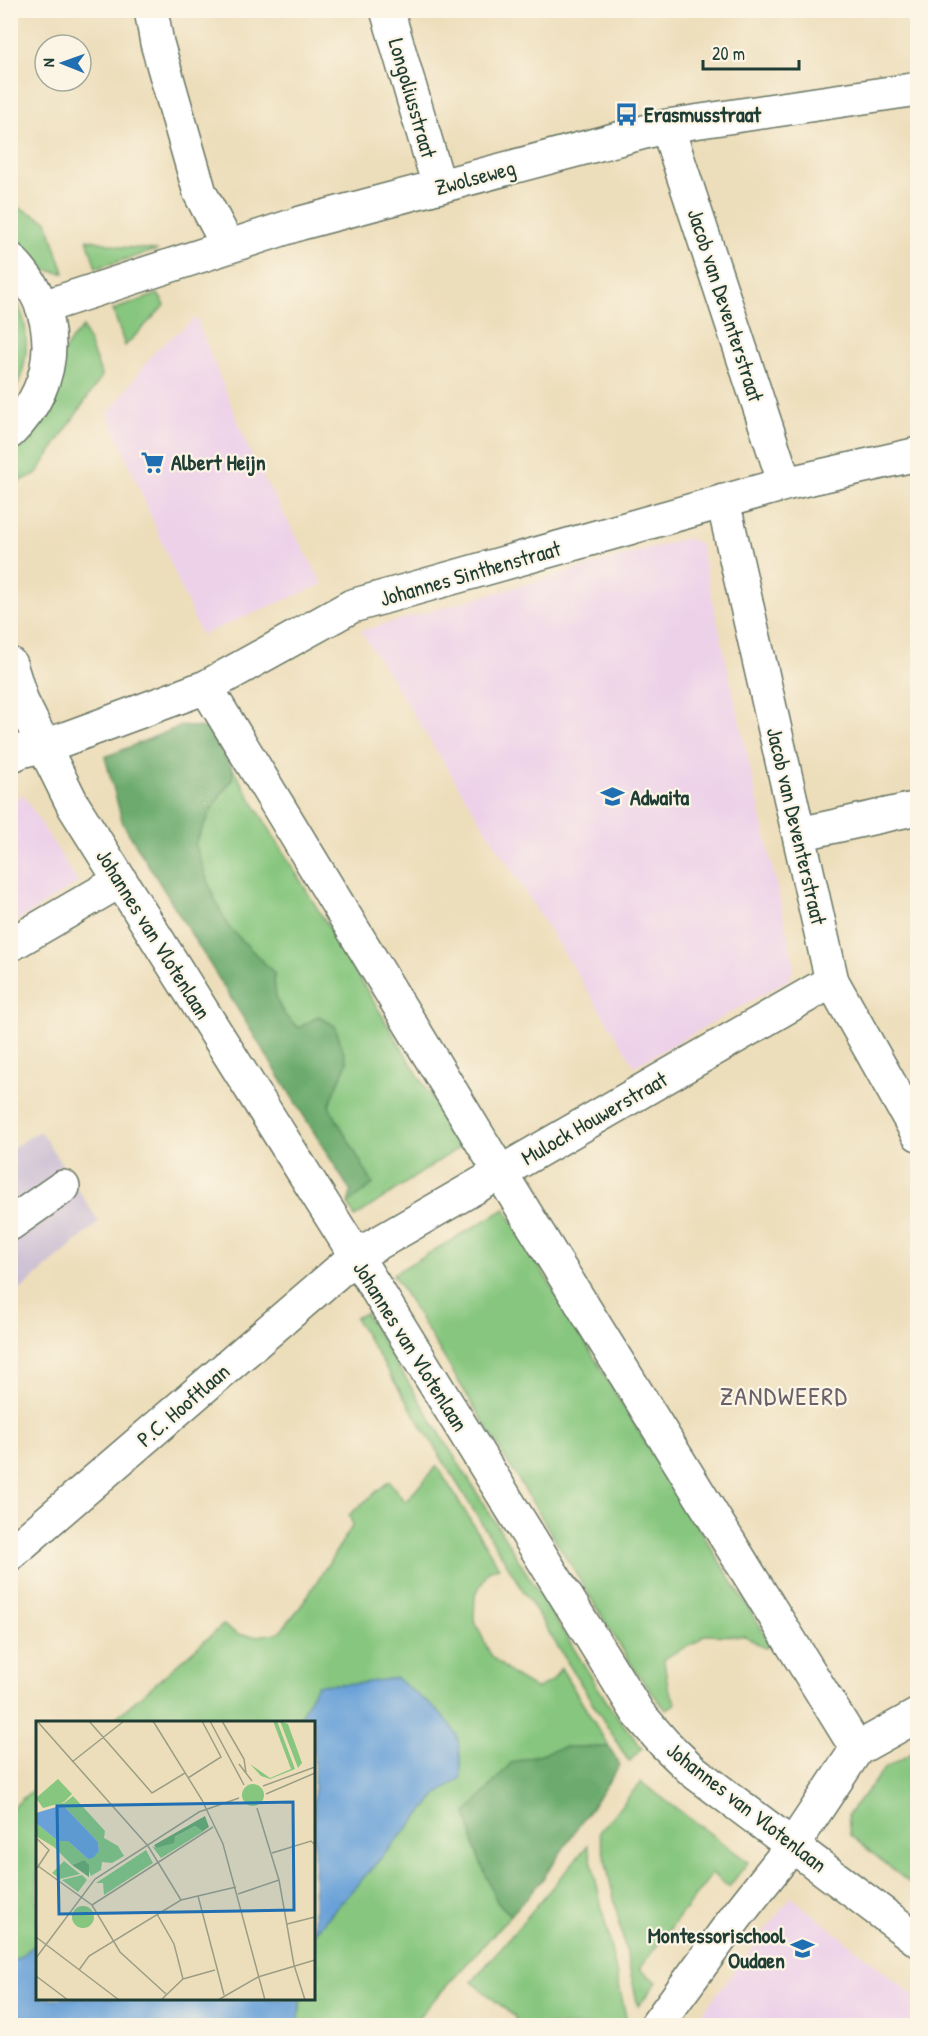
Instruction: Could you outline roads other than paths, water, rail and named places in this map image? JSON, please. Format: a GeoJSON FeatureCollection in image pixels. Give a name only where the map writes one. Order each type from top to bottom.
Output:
{"type":"FeatureCollection","features":[{"type":"Feature","properties":{"kind":"street"},"geometry":{"type":"LineString","coordinates":[[151,10],[157,43],[200,193],[228,246]]}},
{"type":"Feature","properties":{"kind":"street","name":"Longoliusstraat"},"geometry":{"type":"LineString","coordinates":[[387,10],[439,186]]}},
{"type":"Feature","properties":{"kind":"street","name":"Zwolseweg"},"geometry":{"type":"LineString","coordinates":[[43,307],[301,223],[667,126],[918,89]]}},
{"type":"Feature","properties":{"kind":"street","name":"Jacob van Deventerstraat"},"geometry":{"type":"LineString","coordinates":[[667,126],[785,484]]}},
{"type":"Feature","properties":{"kind":"street"},"geometry":{"type":"LineString","coordinates":[[10,259],[22,270],[35,288],[43,307],[50,347],[48,367],[34,404],[22,421],[10,432]]}},
{"type":"Feature","properties":{"kind":"street","name":"Johannes Sinthenstraat"},"geometry":{"type":"LineString","coordinates":[[10,756],[62,740],[206,687],[352,606],[785,484],[918,454]]}},
{"type":"Feature","properties":{"kind":"street","name":"Jacob van Deventerstraat"},"geometry":{"type":"LineString","coordinates":[[723,501],[832,981],[918,1134]]}},
{"type":"Feature","properties":{"kind":"street","name":"Johannes van Vlotenlaan"},"geometry":{"type":"LineString","coordinates":[[10,664],[22,702],[73,805],[356,1256],[638,1713],[693,1771],[918,1940]]}},
{"type":"Feature","properties":{"kind":"street"},"geometry":{"type":"LineString","coordinates":[[206,687],[500,1172],[857,1749]]}},
{"type":"Feature","properties":{"kind":"street"},"geometry":{"type":"LineString","coordinates":[[799,834],[918,808]]}},
{"type":"Feature","properties":{"kind":"street"},"geometry":{"type":"LineString","coordinates":[[10,945],[120,880]]}},
{"type":"Feature","properties":{"kind":"street","name":"Mulock Houwerstraat"},"geometry":{"type":"LineString","coordinates":[[356,1256],[832,981]]}},
{"type":"Feature","properties":{"kind":"street"},"geometry":{"type":"LineString","coordinates":[[10,1224],[63,1187]]}},
{"type":"Feature","properties":{"kind":"street","name":"P.C. Hooftlaan"},"geometry":{"type":"LineString","coordinates":[[10,1554],[356,1256]]}},
{"type":"Feature","properties":{"kind":"street"},"geometry":{"type":"LineString","coordinates":[[656,2025],[736,1917],[794,1845],[857,1749],[918,1714]]}},
{"type":"Feature","properties":{"kind":"water"},"geometry":{"type":"Polygon","coordinates":[[[396,1678],[434,1708],[456,1733],[461,1778],[438,1794],[315,1932],[315,1721],[294,1721],[301,1715],[317,1685],[363,1683],[396,1678]]]}},
{"type":"Feature","properties":{"kind":"water"},"geometry":{"type":"Polygon","coordinates":[[[36,1945],[36,2000],[300,2000],[299,2025],[11,2025],[11,1963],[36,1945]]]}},
{"type":"Feature","properties":{"kind":"place","name":"Erasmusstraat"},"geometry":{"type":"Point","coordinates":[626,114]}},
{"type":"Feature","properties":{"kind":"place","name":"Albert Heijn"},"geometry":{"type":"Point","coordinates":[153,462]}},
{"type":"Feature","properties":{"kind":"place","name":"Adwaita"},"geometry":{"type":"Point","coordinates":[612,797]}},
{"type":"Feature","properties":{"kind":"place","name":"Montessorischool Oudaen"},"geometry":{"type":"Point","coordinates":[803,1948]}},
{"type":"Feature","properties":{"kind":"district","name":"ZANDWEERD"},"geometry":{"type":"Point","coordinates":[784,1395]}}]}
